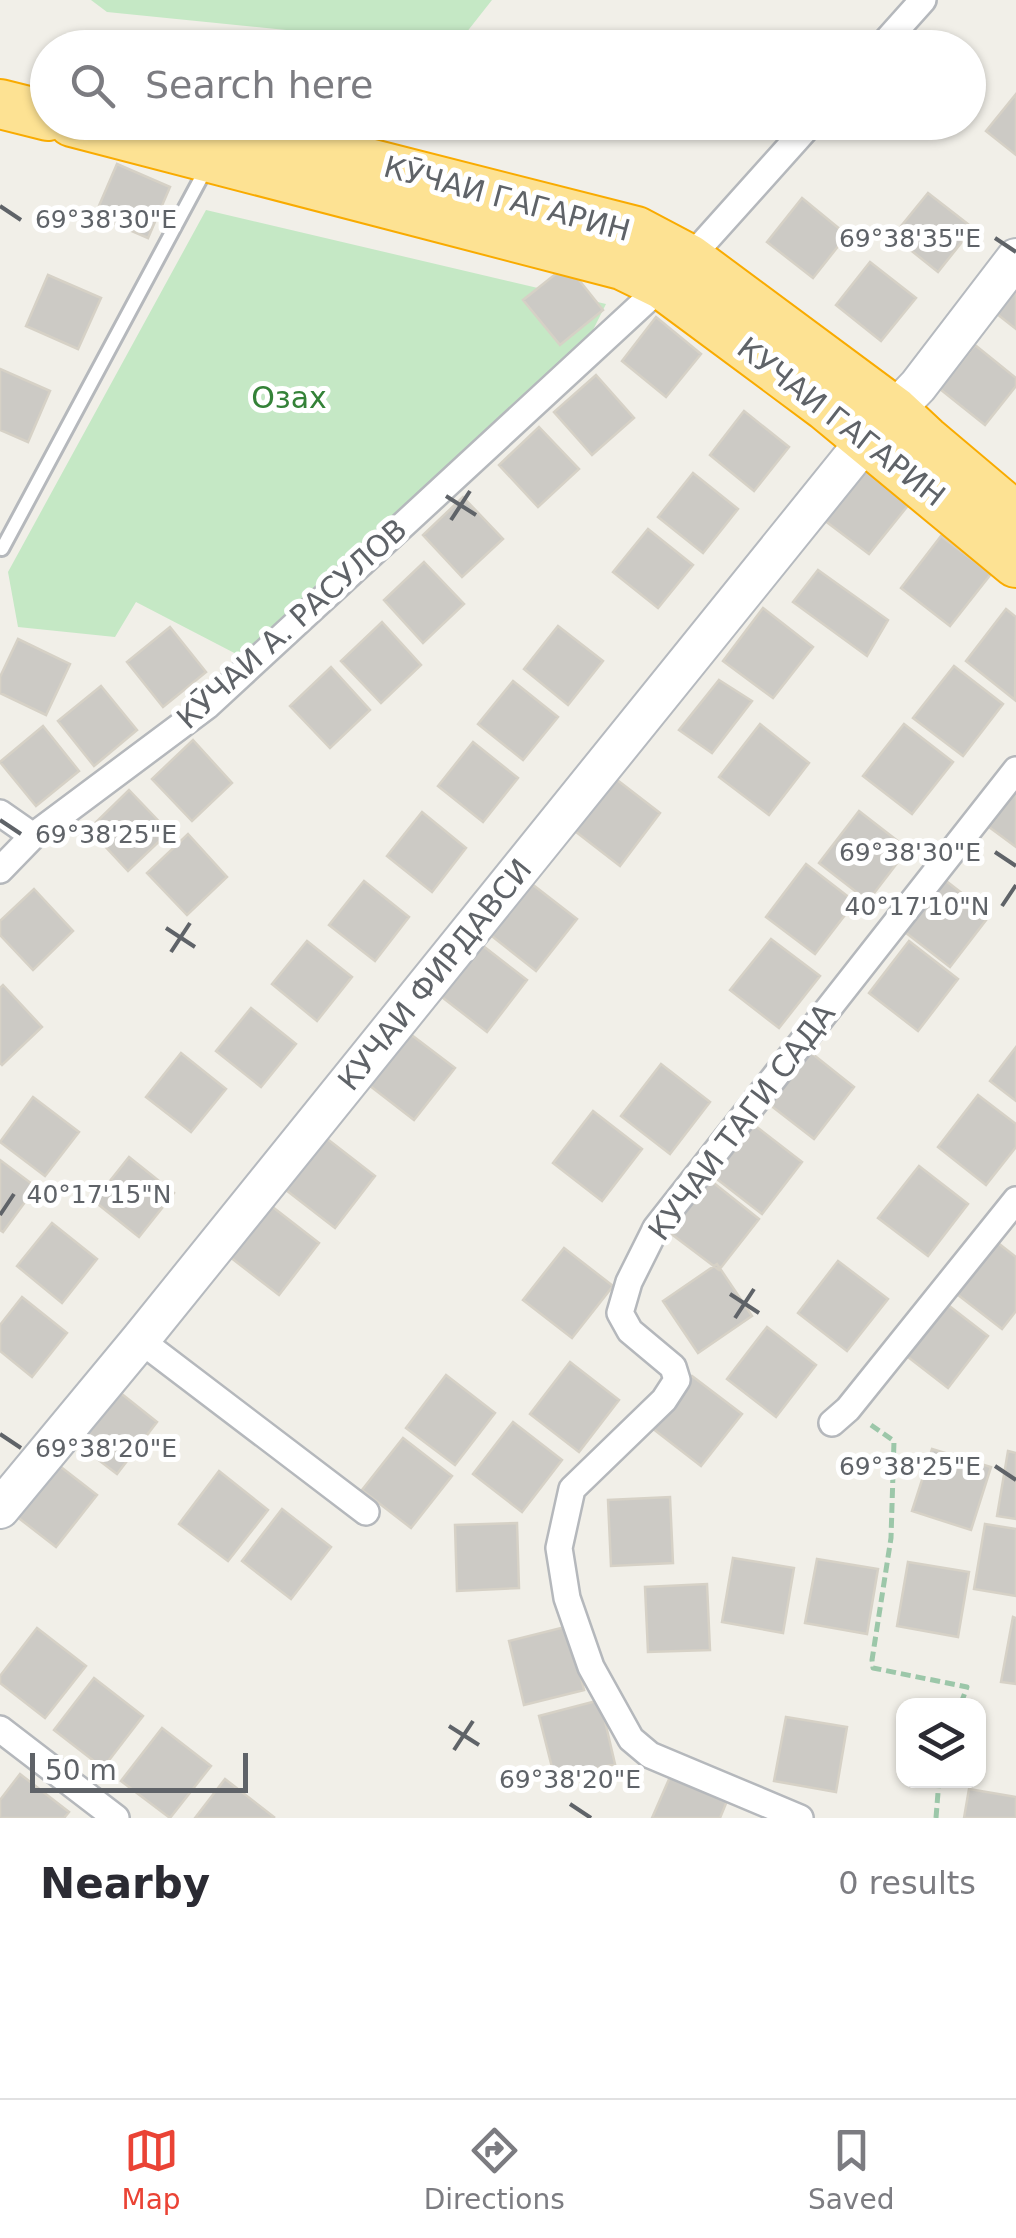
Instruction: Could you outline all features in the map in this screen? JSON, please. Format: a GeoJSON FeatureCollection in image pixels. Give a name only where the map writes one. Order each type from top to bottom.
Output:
{"type":"FeatureCollection","features":[{"type":"Feature","properties":{"kind":"highway"},"geometry":{"type":"LineString","coordinates":[[0,70],[30,78]]}},
{"type":"Feature","properties":{"kind":"highway"},"geometry":{"type":"LineString","coordinates":[[0,104],[30,112]]}},
{"type":"Feature","properties":{"kind":"highway","name":"КӮЧАИ ГАГАРИН"},"geometry":{"type":"LineString","coordinates":[[209,140],[622,265],[676,272],[880,425],[925,440],[1016,517]]}},
{"type":"Feature","properties":{"kind":"highway","name":"КУЧАИ ГАГАРИН"},"geometry":{"type":"LineString","coordinates":[[880,425],[1016,563]]}},
{"type":"Feature","properties":{"kind":"street"},"geometry":{"type":"LineString","coordinates":[[896,30],[922,0]]}},
{"type":"Feature","properties":{"kind":"street","name":"КӮЧАИ А. РАСУЛОВ"},"geometry":{"type":"LineString","coordinates":[[0,870],[33,836],[207,706],[676,272],[796,140]]}},
{"type":"Feature","properties":{"kind":"street","name":"КУЧАИ ФИРДАВСИ"},"geometry":{"type":"LineString","coordinates":[[0,1509],[880,425],[918,386],[1016,258]]}},
{"type":"Feature","properties":{"kind":"street","name":"КУЧАИ ТАГИ САДА"},"geometry":{"type":"LineString","coordinates":[[800,1818],[650,1755],[630,1740],[591,1667],[567,1598],[560,1548],[572,1490],[664,1400],[677,1380],[673,1367],[630,1331],[620,1313],[629,1282],[656,1228],[1016,770]]}},
{"type":"Feature","properties":{"kind":"street"},"geometry":{"type":"LineString","coordinates":[[0,813],[33,836]]}},
{"type":"Feature","properties":{"kind":"street"},"geometry":{"type":"LineString","coordinates":[[840,1416],[1016,1200]]}},
{"type":"Feature","properties":{"kind":"street"},"geometry":{"type":"LineString","coordinates":[[140,1340],[366,1512]]}},
{"type":"Feature","properties":{"kind":"street"},"geometry":{"type":"LineString","coordinates":[[0,1729],[116,1818]]}},
{"type":"Feature","properties":{"kind":"lane"},"geometry":{"type":"LineString","coordinates":[[2,549],[209,140]]}},
{"type":"Feature","properties":{"kind":"path"},"geometry":{"type":"LineString","coordinates":[[840,1416],[894,1441],[892,1538],[873,1668],[966,1687],[963,1698]]}},
{"type":"Feature","properties":{"kind":"path"},"geometry":{"type":"LineString","coordinates":[[936,1818],[938,1788]]}},
{"type":"Feature","properties":{"kind":"green space"},"geometry":{"type":"Polygon","coordinates":[[[91,0],[492,0],[468,30],[286,30],[107,12],[91,0]]]}},
{"type":"Feature","properties":{"kind":"green space","name":"Озах"},"geometry":{"type":"Polygon","coordinates":[[[206,210],[606,304],[582,352],[244,658],[136,602],[115,637],[18,627],[8,572],[206,210]]]}},
{"type":"Feature","properties":{"kind":"building"},"geometry":{"type":"Polygon","coordinates":[[[1016,94],[1016,155],[986,131],[1016,94]]]}},
{"type":"Feature","properties":{"kind":"building"},"geometry":{"type":"Polygon","coordinates":[[[117,164],[170,187],[148,238],[95,215],[117,164]]]}},
{"type":"Feature","properties":{"kind":"building"},"geometry":{"type":"Polygon","coordinates":[[[928,193],[973,228],[938,272],[893,236],[928,193]]]}},
{"type":"Feature","properties":{"kind":"building"},"geometry":{"type":"Polygon","coordinates":[[[802,198],[847,235],[813,278],[767,242],[802,198]]]}},
{"type":"Feature","properties":{"kind":"building"},"geometry":{"type":"Polygon","coordinates":[[[870,262],[916,298],[881,341],[836,305],[870,262]]]}},
{"type":"Feature","properties":{"kind":"building"},"geometry":{"type":"Polygon","coordinates":[[[567,265],[603,310],[560,345],[523,300],[567,265]]]}},
{"type":"Feature","properties":{"kind":"building"},"geometry":{"type":"Polygon","coordinates":[[[48,275],[101,298],[78,349],[26,326],[48,275]]]}},
{"type":"Feature","properties":{"kind":"building"},"geometry":{"type":"Polygon","coordinates":[[[1016,279],[1016,329],[992,310],[1016,279]]]}},
{"type":"Feature","properties":{"kind":"building"},"geometry":{"type":"Polygon","coordinates":[[[656,317],[701,354],[666,397],[622,361],[656,317]]]}},
{"type":"Feature","properties":{"kind":"building"},"geometry":{"type":"Polygon","coordinates":[[[975,345],[1016,378],[1016,386],[985,425],[940,389],[975,345]]]}},
{"type":"Feature","properties":{"kind":"building"},"geometry":{"type":"Polygon","coordinates":[[[0,369],[50,391],[28,442],[0,430],[0,369]]]}},
{"type":"Feature","properties":{"kind":"building"},"geometry":{"type":"Polygon","coordinates":[[[596,375],[634,418],[592,455],[554,412],[596,375]]]}},
{"type":"Feature","properties":{"kind":"building"},"geometry":{"type":"Polygon","coordinates":[[[744,411],[789,447],[754,491],[710,455],[744,411]]]}},
{"type":"Feature","properties":{"kind":"building"},"geometry":{"type":"Polygon","coordinates":[[[539,427],[579,469],[538,507],[499,465],[539,427]]]}},
{"type":"Feature","properties":{"kind":"building"},"geometry":{"type":"Polygon","coordinates":[[[860,464],[910,503],[869,554],[820,517],[860,464]]]}},
{"type":"Feature","properties":{"kind":"building"},"geometry":{"type":"Polygon","coordinates":[[[693,473],[738,509],[703,553],[658,517],[693,473]]]}},
{"type":"Feature","properties":{"kind":"building"},"geometry":{"type":"Polygon","coordinates":[[[463,497],[503,539],[462,577],[423,535],[463,497]]]}},
{"type":"Feature","properties":{"kind":"building"},"geometry":{"type":"Polygon","coordinates":[[[648,529],[693,565],[658,608],[613,572],[648,529]]]}},
{"type":"Feature","properties":{"kind":"building"},"geometry":{"type":"Polygon","coordinates":[[[941,536],[991,574],[950,626],[901,588],[941,536]]]}},
{"type":"Feature","properties":{"kind":"building"},"geometry":{"type":"Polygon","coordinates":[[[424,562],[464,604],[423,643],[384,600],[424,562]]]}},
{"type":"Feature","properties":{"kind":"building"},"geometry":{"type":"Polygon","coordinates":[[[818,570],[888,620],[867,656],[793,602],[818,570]]]}},
{"type":"Feature","properties":{"kind":"building"},"geometry":{"type":"Polygon","coordinates":[[[763,608],[813,647],[773,698],[723,661],[763,608]]]}},
{"type":"Feature","properties":{"kind":"building"},"geometry":{"type":"Polygon","coordinates":[[[1006,609],[1016,617],[1015,700],[966,661],[1006,609]]]}},
{"type":"Feature","properties":{"kind":"building"},"geometry":{"type":"Polygon","coordinates":[[[382,622],[421,665],[381,703],[341,661],[382,622]]]}},
{"type":"Feature","properties":{"kind":"building"},"geometry":{"type":"Polygon","coordinates":[[[558,626],[603,661],[568,705],[524,669],[558,626]]]}},
{"type":"Feature","properties":{"kind":"building"},"geometry":{"type":"Polygon","coordinates":[[[170,627],[206,672],[163,707],[127,662],[170,627]]]}},
{"type":"Feature","properties":{"kind":"building"},"geometry":{"type":"Polygon","coordinates":[[[18,639],[70,664],[46,715],[0,693],[0,677],[18,639]]]}},
{"type":"Feature","properties":{"kind":"building"},"geometry":{"type":"Polygon","coordinates":[[[954,666],[1003,704],[963,756],[913,718],[954,666]]]}},
{"type":"Feature","properties":{"kind":"building"},"geometry":{"type":"Polygon","coordinates":[[[331,667],[370,710],[330,748],[290,706],[331,667]]]}},
{"type":"Feature","properties":{"kind":"building"},"geometry":{"type":"Polygon","coordinates":[[[719,680],[752,701],[712,753],[679,730],[719,680]]]}},
{"type":"Feature","properties":{"kind":"building"},"geometry":{"type":"Polygon","coordinates":[[[513,681],[558,717],[523,760],[478,724],[513,681]]]}},
{"type":"Feature","properties":{"kind":"building"},"geometry":{"type":"Polygon","coordinates":[[[101,686],[137,730],[94,766],[58,721],[101,686]]]}},
{"type":"Feature","properties":{"kind":"building"},"geometry":{"type":"Polygon","coordinates":[[[760,724],[809,763],[769,815],[719,777],[760,724]]]}},
{"type":"Feature","properties":{"kind":"building"},"geometry":{"type":"Polygon","coordinates":[[[904,724],[953,762],[912,814],[863,776],[904,724]]]}},
{"type":"Feature","properties":{"kind":"building"},"geometry":{"type":"Polygon","coordinates":[[[43,726],[79,771],[36,806],[0,762],[43,726]]]}},
{"type":"Feature","properties":{"kind":"building"},"geometry":{"type":"Polygon","coordinates":[[[193,740],[232,783],[192,821],[152,779],[193,740]]]}},
{"type":"Feature","properties":{"kind":"building"},"geometry":{"type":"Polygon","coordinates":[[[473,742],[518,778],[483,822],[438,786],[473,742]]]}},
{"type":"Feature","properties":{"kind":"building"},"geometry":{"type":"Polygon","coordinates":[[[612,776],[660,813],[620,866],[571,828],[612,776]]]}},
{"type":"Feature","properties":{"kind":"building"},"geometry":{"type":"Polygon","coordinates":[[[129,790],[169,832],[128,871],[89,829],[129,790]]]}},
{"type":"Feature","properties":{"kind":"building"},"geometry":{"type":"Polygon","coordinates":[[[1016,792],[1016,847],[989,827],[1016,792]]]}},
{"type":"Feature","properties":{"kind":"building"},"geometry":{"type":"Polygon","coordinates":[[[859,811],[908,849],[868,901],[819,863],[859,811]]]}},
{"type":"Feature","properties":{"kind":"building"},"geometry":{"type":"Polygon","coordinates":[[[422,812],[466,848],[432,892],[387,856],[422,812]]]}},
{"type":"Feature","properties":{"kind":"building"},"geometry":{"type":"Polygon","coordinates":[[[188,834],[227,877],[187,915],[147,873],[188,834]]]}},
{"type":"Feature","properties":{"kind":"building"},"geometry":{"type":"Polygon","coordinates":[[[806,864],[855,902],[815,954],[766,917],[806,864]]]}},
{"type":"Feature","properties":{"kind":"building"},"geometry":{"type":"Polygon","coordinates":[[[941,877],[990,915],[950,967],[901,929],[941,877]]]}},
{"type":"Feature","properties":{"kind":"building"},"geometry":{"type":"Polygon","coordinates":[[[364,881],[409,917],[375,961],[329,925],[364,881]]]}},
{"type":"Feature","properties":{"kind":"building"},"geometry":{"type":"Polygon","coordinates":[[[528,881],[577,919],[536,971],[488,933],[528,881]]]}},
{"type":"Feature","properties":{"kind":"building"},"geometry":{"type":"Polygon","coordinates":[[[34,889],[73,931],[33,970],[0,935],[0,921],[34,889]]]}},
{"type":"Feature","properties":{"kind":"building"},"geometry":{"type":"Polygon","coordinates":[[[771,939],[820,976],[779,1028],[730,990],[771,939]]]}},
{"type":"Feature","properties":{"kind":"building"},"geometry":{"type":"Polygon","coordinates":[[[307,941],[352,977],[317,1021],[272,984],[307,941]]]}},
{"type":"Feature","properties":{"kind":"building"},"geometry":{"type":"Polygon","coordinates":[[[909,941],[958,979],[918,1031],[869,993],[909,941]]]}},
{"type":"Feature","properties":{"kind":"building"},"geometry":{"type":"Polygon","coordinates":[[[478,942],[527,980],[487,1032],[438,994],[478,942]]]}},
{"type":"Feature","properties":{"kind":"building"},"geometry":{"type":"Polygon","coordinates":[[[3,985],[42,1027],[2,1065],[0,988],[3,985]]]}},
{"type":"Feature","properties":{"kind":"building"},"geometry":{"type":"Polygon","coordinates":[[[251,1008],[296,1044],[261,1087],[216,1051],[251,1008]]]}},
{"type":"Feature","properties":{"kind":"building"},"geometry":{"type":"Polygon","coordinates":[[[405,1030],[455,1068],[414,1120],[365,1082],[405,1030]]]}},
{"type":"Feature","properties":{"kind":"building"},"geometry":{"type":"Polygon","coordinates":[[[1016,1047],[1016,1101],[990,1081],[1016,1047]]]}},
{"type":"Feature","properties":{"kind":"building"},"geometry":{"type":"Polygon","coordinates":[[[805,1048],[854,1087],[814,1139],[765,1101],[805,1048]]]}},
{"type":"Feature","properties":{"kind":"building"},"geometry":{"type":"Polygon","coordinates":[[[181,1053],[226,1089],[191,1132],[146,1097],[181,1053]]]}},
{"type":"Feature","properties":{"kind":"building"},"geometry":{"type":"Polygon","coordinates":[[[661,1064],[710,1102],[670,1154],[621,1116],[661,1064]]]}},
{"type":"Feature","properties":{"kind":"building"},"geometry":{"type":"Polygon","coordinates":[[[978,1095],[1016,1124],[1016,1147],[986,1185],[938,1147],[978,1095]]]}},
{"type":"Feature","properties":{"kind":"building"},"geometry":{"type":"Polygon","coordinates":[[[33,1097],[79,1132],[45,1176],[0,1142],[33,1097]]]}},
{"type":"Feature","properties":{"kind":"building"},"geometry":{"type":"Polygon","coordinates":[[[593,1111],[642,1149],[602,1201],[553,1163],[593,1111]]]}},
{"type":"Feature","properties":{"kind":"building"},"geometry":{"type":"Polygon","coordinates":[[[753,1124],[802,1162],[762,1214],[713,1176],[753,1124]]]}},
{"type":"Feature","properties":{"kind":"building"},"geometry":{"type":"Polygon","coordinates":[[[326,1138],[375,1176],[335,1228],[286,1190],[326,1138]]]}},
{"type":"Feature","properties":{"kind":"building"},"geometry":{"type":"Polygon","coordinates":[[[129,1157],[174,1193],[139,1237],[94,1201],[129,1157]]]}},
{"type":"Feature","properties":{"kind":"building"},"geometry":{"type":"Polygon","coordinates":[[[0,1160],[36,1187],[3,1232],[0,1230],[0,1160]]]}},
{"type":"Feature","properties":{"kind":"building"},"geometry":{"type":"Polygon","coordinates":[[[919,1166],[968,1204],[928,1256],[878,1218],[919,1166]]]}},
{"type":"Feature","properties":{"kind":"building"},"geometry":{"type":"Polygon","coordinates":[[[710,1180],[759,1219],[719,1270],[670,1233],[710,1180]]]}},
{"type":"Feature","properties":{"kind":"building"},"geometry":{"type":"Polygon","coordinates":[[[270,1205],[319,1243],[279,1295],[230,1257],[270,1205]]]}},
{"type":"Feature","properties":{"kind":"building"},"geometry":{"type":"Polygon","coordinates":[[[52,1223],[97,1259],[62,1303],[17,1266],[52,1223]]]}},
{"type":"Feature","properties":{"kind":"building"},"geometry":{"type":"Polygon","coordinates":[[[993,1239],[1016,1257],[1016,1311],[1002,1329],[953,1291],[993,1239]]]}},
{"type":"Feature","properties":{"kind":"building"},"geometry":{"type":"Polygon","coordinates":[[[564,1248],[613,1286],[572,1338],[523,1300],[564,1248]]]}},
{"type":"Feature","properties":{"kind":"building"},"geometry":{"type":"Polygon","coordinates":[[[838,1261],[888,1299],[847,1351],[798,1313],[838,1261]]]}},
{"type":"Feature","properties":{"kind":"building"},"geometry":{"type":"Polygon","coordinates":[[[717,1264],[752,1316],[698,1353],[663,1301],[717,1264]]]}},
{"type":"Feature","properties":{"kind":"building"},"geometry":{"type":"Polygon","coordinates":[[[22,1297],[67,1333],[32,1377],[0,1351],[0,1325],[22,1297]]]}},
{"type":"Feature","properties":{"kind":"building"},"geometry":{"type":"Polygon","coordinates":[[[939,1298],[988,1336],[948,1388],[899,1350],[939,1298]]]}},
{"type":"Feature","properties":{"kind":"building"},"geometry":{"type":"Polygon","coordinates":[[[767,1327],[816,1365],[776,1417],[727,1379],[767,1327]]]}},
{"type":"Feature","properties":{"kind":"building"},"geometry":{"type":"Polygon","coordinates":[[[570,1362],[619,1400],[579,1452],[530,1414],[570,1362]]]}},
{"type":"Feature","properties":{"kind":"building"},"geometry":{"type":"Polygon","coordinates":[[[446,1375],[495,1413],[455,1465],[406,1428],[446,1375]]]}},
{"type":"Feature","properties":{"kind":"building"},"geometry":{"type":"Polygon","coordinates":[[[692,1376],[742,1414],[701,1466],[652,1428],[692,1376]]]}},
{"type":"Feature","properties":{"kind":"building"},"geometry":{"type":"Polygon","coordinates":[[[108,1383],[157,1422],[117,1474],[67,1436],[108,1383]]]}},
{"type":"Feature","properties":{"kind":"building"},"geometry":{"type":"Polygon","coordinates":[[[513,1422],[562,1460],[522,1512],[473,1474],[513,1422]]]}},
{"type":"Feature","properties":{"kind":"building"},"geometry":{"type":"Polygon","coordinates":[[[403,1438],[452,1476],[411,1528],[362,1490],[403,1438]]]}},
{"type":"Feature","properties":{"kind":"building"},"geometry":{"type":"Polygon","coordinates":[[[932,1449],[991,1467],[971,1530],[912,1511],[932,1449]]]}},
{"type":"Feature","properties":{"kind":"building"},"geometry":{"type":"Polygon","coordinates":[[[1008,1451],[1016,1453],[1016,1519],[997,1516],[1008,1451]]]}},
{"type":"Feature","properties":{"kind":"building"},"geometry":{"type":"Polygon","coordinates":[[[48,1457],[97,1495],[56,1547],[7,1509],[48,1457]]]}},
{"type":"Feature","properties":{"kind":"building"},"geometry":{"type":"Polygon","coordinates":[[[219,1471],[268,1510],[228,1561],[179,1524],[219,1471]]]}},
{"type":"Feature","properties":{"kind":"building"},"geometry":{"type":"Polygon","coordinates":[[[670,1497],[673,1563],[611,1566],[608,1500],[670,1497]]]}},
{"type":"Feature","properties":{"kind":"building"},"geometry":{"type":"Polygon","coordinates":[[[282,1509],[331,1547],[291,1599],[242,1561],[282,1509]]]}},
{"type":"Feature","properties":{"kind":"building"},"geometry":{"type":"Polygon","coordinates":[[[517,1523],[519,1588],[457,1591],[455,1525],[517,1523]]]}},
{"type":"Feature","properties":{"kind":"building"},"geometry":{"type":"Polygon","coordinates":[[[985,1524],[1016,1529],[1016,1596],[974,1589],[985,1524]]]}},
{"type":"Feature","properties":{"kind":"building"},"geometry":{"type":"Polygon","coordinates":[[[733,1558],[794,1568],[783,1633],[722,1622],[733,1558]]]}},
{"type":"Feature","properties":{"kind":"building"},"geometry":{"type":"Polygon","coordinates":[[[817,1559],[878,1569],[867,1634],[805,1623],[817,1559]]]}},
{"type":"Feature","properties":{"kind":"building"},"geometry":{"type":"Polygon","coordinates":[[[908,1562],[969,1572],[958,1637],[897,1626],[908,1562]]]}},
{"type":"Feature","properties":{"kind":"building"},"geometry":{"type":"Polygon","coordinates":[[[707,1584],[710,1650],[648,1652],[645,1587],[707,1584]]]}},
{"type":"Feature","properties":{"kind":"building"},"geometry":{"type":"Polygon","coordinates":[[[1013,1617],[1016,1618],[1016,1684],[1001,1682],[1013,1617]]]}},
{"type":"Feature","properties":{"kind":"building"},"geometry":{"type":"Polygon","coordinates":[[[569,1626],[584,1690],[524,1705],[509,1641],[569,1626]]]}},
{"type":"Feature","properties":{"kind":"building"},"geometry":{"type":"Polygon","coordinates":[[[37,1628],[86,1666],[45,1718],[0,1683],[0,1676],[37,1628]]]}},
{"type":"Feature","properties":{"kind":"building"},"geometry":{"type":"Polygon","coordinates":[[[94,1678],[143,1716],[103,1768],[54,1730],[94,1678]]]}},
{"type":"Feature","properties":{"kind":"building"},"geometry":{"type":"Polygon","coordinates":[[[600,1700],[615,1764],[555,1779],[539,1716],[600,1700]]]}},
{"type":"Feature","properties":{"kind":"building"},"geometry":{"type":"Polygon","coordinates":[[[786,1717],[847,1727],[836,1792],[774,1781],[786,1717]]]}},
{"type":"Feature","properties":{"kind":"building"},"geometry":{"type":"Polygon","coordinates":[[[162,1728],[211,1766],[170,1818],[121,1781],[162,1728]]]}},
{"type":"Feature","properties":{"kind":"building"},"geometry":{"type":"Polygon","coordinates":[[[20,1774],[69,1812],[64,1818],[0,1818],[0,1800],[20,1774]]]}},
{"type":"Feature","properties":{"kind":"building"},"geometry":{"type":"Polygon","coordinates":[[[670,1777],[727,1801],[720,1818],[652,1818],[670,1777]]]}},
{"type":"Feature","properties":{"kind":"building"},"geometry":{"type":"Polygon","coordinates":[[[225,1779],[274,1817],[195,1818],[225,1779]]]}},
{"type":"Feature","properties":{"kind":"building"},"geometry":{"type":"Polygon","coordinates":[[[969,1789],[1016,1797],[1016,1818],[964,1818],[969,1789]]]}}]}
